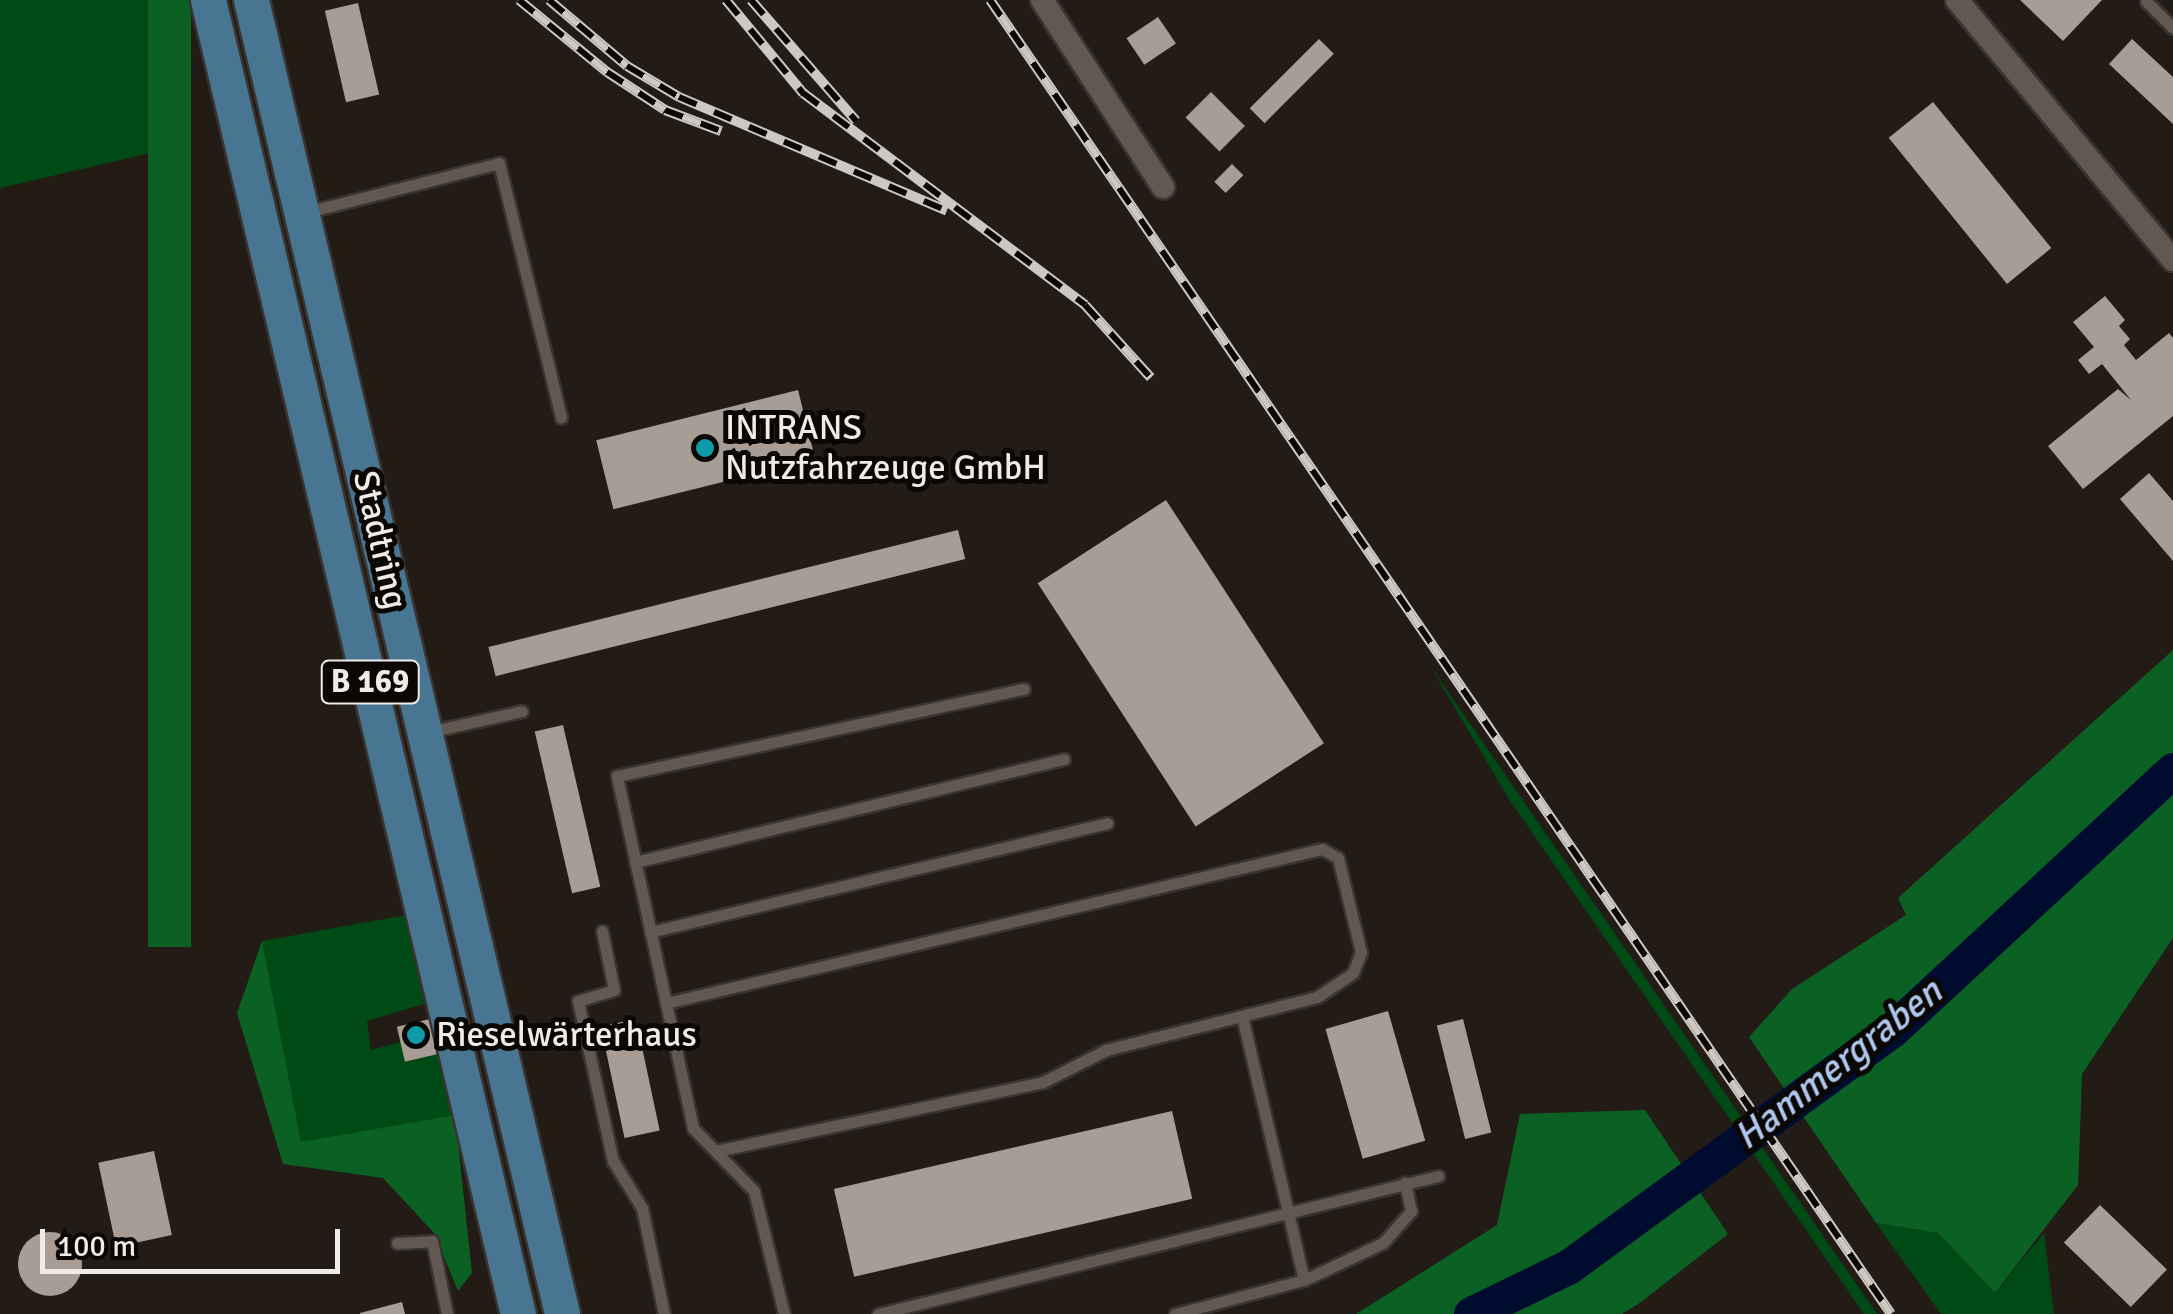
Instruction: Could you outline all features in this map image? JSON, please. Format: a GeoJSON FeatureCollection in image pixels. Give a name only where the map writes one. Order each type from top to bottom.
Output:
{"type":"FeatureCollection","features":[{"type":"Feature","properties":{"kind":"main road","name":"Stadtring"},"geometry":{"type":"LineString","coordinates":[[208,0],[518,1314]]}},
{"type":"Feature","properties":{"kind":"main road","name":"Stadtring"},"geometry":{"type":"LineString","coordinates":[[251,0],[562,1314]]}},
{"type":"Feature","properties":{"kind":"street"},"geometry":{"type":"LineString","coordinates":[[1042,0],[1163,187]]}},
{"type":"Feature","properties":{"kind":"street"},"geometry":{"type":"LineString","coordinates":[[1956,0],[2173,260]]}},
{"type":"Feature","properties":{"kind":"street"},"geometry":{"type":"LineString","coordinates":[[262,224],[303,213]]}},
{"type":"Feature","properties":{"kind":"street"},"geometry":{"type":"LineString","coordinates":[[384,743],[425,733]]}},
{"type":"Feature","properties":{"kind":"lane"},"geometry":{"type":"LineString","coordinates":[[2146,1],[2173,28]]}},
{"type":"Feature","properties":{"kind":"lane"},"geometry":{"type":"LineString","coordinates":[[303,213],[499,163],[561,418]]}},
{"type":"Feature","properties":{"kind":"lane"},"geometry":{"type":"LineString","coordinates":[[784,1314],[754,1190],[693,1128],[617,776],[1024,689]]}},
{"type":"Feature","properties":{"kind":"lane"},"geometry":{"type":"LineString","coordinates":[[425,733],[522,711]]}},
{"type":"Feature","properties":{"kind":"lane"},"geometry":{"type":"LineString","coordinates":[[635,862],[1064,760]]}},
{"type":"Feature","properties":{"kind":"lane"},"geometry":{"type":"LineString","coordinates":[[650,932],[1108,823]]}},
{"type":"Feature","properties":{"kind":"lane"},"geometry":{"type":"LineString","coordinates":[[666,1003],[1322,848],[1338,858],[1361,952],[1352,973],[1317,996],[1106,1050],[1043,1082],[716,1152]]}},
{"type":"Feature","properties":{"kind":"lane"},"geometry":{"type":"LineString","coordinates":[[602,930],[614,990],[578,1001],[614,1162],[642,1208],[664,1314]]}},
{"type":"Feature","properties":{"kind":"lane"},"geometry":{"type":"LineString","coordinates":[[1242,1016],[1304,1280]]}},
{"type":"Feature","properties":{"kind":"lane"},"geometry":{"type":"LineString","coordinates":[[878,1314],[1287,1209],[1438,1176]]}},
{"type":"Feature","properties":{"kind":"lane"},"geometry":{"type":"LineString","coordinates":[[1175,1314],[1304,1280],[1382,1242],[1411,1211],[1405,1183]]}},
{"type":"Feature","properties":{"kind":"lane"},"geometry":{"type":"LineString","coordinates":[[398,1243],[432,1240],[447,1314]]}},
{"type":"Feature","properties":{"kind":"green space"},"geometry":{"type":"Polygon","coordinates":[[[0,0],[148,0],[181,146],[0,188],[0,0]]]}},
{"type":"Feature","properties":{"kind":"green space"},"geometry":{"type":"Polygon","coordinates":[[[148,0],[191,0],[191,947],[148,947],[148,0]]]}},
{"type":"Feature","properties":{"kind":"green space"},"geometry":{"type":"Polygon","coordinates":[[[2173,650],[2173,938],[2082,1074],[2078,1185],[1995,1293],[1938,1233],[1876,1223],[1749,1037],[1792,989],[1906,915],[1898,898],[2173,650]]]}},
{"type":"Feature","properties":{"kind":"green space"},"geometry":{"type":"Polygon","coordinates":[[[1429,664],[1877,1314],[1864,1314],[1509,799],[1429,664]]]}},
{"type":"Feature","properties":{"kind":"green space"},"geometry":{"type":"Polygon","coordinates":[[[412,914],[424,1004],[367,1021],[371,1050],[401,1042],[406,1062],[438,1054],[455,1115],[300,1143],[262,941],[412,914]]]}},
{"type":"Feature","properties":{"kind":"green space"},"geometry":{"type":"Polygon","coordinates":[[[262,941],[301,1142],[455,1115],[472,1273],[458,1291],[434,1233],[383,1178],[283,1164],[237,1013],[262,941]]]}},
{"type":"Feature","properties":{"kind":"green space"},"geometry":{"type":"Polygon","coordinates":[[[1645,1110],[1728,1234],[1641,1302],[1622,1314],[1356,1314],[1497,1225],[1520,1114],[1645,1110]]]}},
{"type":"Feature","properties":{"kind":"green space"},"geometry":{"type":"Polygon","coordinates":[[[1876,1223],[1938,1233],[1995,1293],[2044,1233],[2054,1314],[1941,1314],[1876,1223]]]}},
{"type":"Feature","properties":{"kind":"building"},"geometry":{"type":"Polygon","coordinates":[[[2020,0],[2102,0],[2063,41],[2020,0]]]}},
{"type":"Feature","properties":{"kind":"building"},"geometry":{"type":"Polygon","coordinates":[[[358,3],[379,95],[346,102],[325,11],[358,3]]]}},
{"type":"Feature","properties":{"kind":"building"},"geometry":{"type":"Polygon","coordinates":[[[1158,17],[1176,44],[1144,65],[1126,38],[1158,17]]]}},
{"type":"Feature","properties":{"kind":"building"},"geometry":{"type":"Polygon","coordinates":[[[1319,39],[1334,54],[1265,123],[1250,108],[1319,39]]]}},
{"type":"Feature","properties":{"kind":"building"},"geometry":{"type":"Polygon","coordinates":[[[2132,39],[2173,77],[2173,124],[2109,64],[2132,39]]]}},
{"type":"Feature","properties":{"kind":"building"},"geometry":{"type":"Polygon","coordinates":[[[1211,92],[1245,126],[1219,151],[1186,117],[1211,92]]]}},
{"type":"Feature","properties":{"kind":"building"},"geometry":{"type":"Polygon","coordinates":[[[1933,102],[2051,248],[2007,284],[1889,138],[1933,102]]]}},
{"type":"Feature","properties":{"kind":"building"},"geometry":{"type":"Polygon","coordinates":[[[1232,164],[1243,175],[1226,193],[1214,182],[1232,164]]]}},
{"type":"Feature","properties":{"kind":"building"},"geometry":{"type":"Polygon","coordinates":[[[2105,296],[2125,320],[2119,326],[2130,339],[2124,345],[2136,360],[2169,333],[2173,338],[2173,416],[2083,489],[2048,446],[2118,389],[2131,400],[2102,364],[2089,374],[2078,360],[2094,347],[2073,322],[2105,296]]]}},
{"type":"Feature","properties":{"kind":"building","name":"INTRANS Nutzfahrzeuge GmbH"},"geometry":{"type":"Polygon","coordinates":[[[798,390],[815,459],[613,509],[596,440],[798,390]]]}},
{"type":"Feature","properties":{"kind":"building"},"geometry":{"type":"Polygon","coordinates":[[[2149,473],[2173,501],[2173,561],[2120,499],[2149,473]]]}},
{"type":"Feature","properties":{"kind":"building"},"geometry":{"type":"Polygon","coordinates":[[[1166,500],[1324,743],[1196,827],[1038,583],[1166,500]]]}},
{"type":"Feature","properties":{"kind":"building"},"geometry":{"type":"Polygon","coordinates":[[[958,530],[965,559],[496,676],[488,647],[958,530]]]}},
{"type":"Feature","properties":{"kind":"building"},"geometry":{"type":"Polygon","coordinates":[[[563,725],[600,887],[572,893],[535,732],[563,725]]]}},
{"type":"Feature","properties":{"kind":"building"},"geometry":{"type":"Polygon","coordinates":[[[1388,1011],[1425,1141],[1363,1159],[1326,1029],[1388,1011]]]}},
{"type":"Feature","properties":{"kind":"building","name":"Rieselwärterhaus"},"geometry":{"type":"Polygon","coordinates":[[[430,1019],[438,1054],[405,1062],[397,1027],[430,1019]]]}},
{"type":"Feature","properties":{"kind":"building"},"geometry":{"type":"Polygon","coordinates":[[[636,1019],[660,1131],[624,1138],[601,1026],[636,1019]]]}},
{"type":"Feature","properties":{"kind":"building"},"geometry":{"type":"Polygon","coordinates":[[[1463,1019],[1491,1133],[1465,1139],[1437,1026],[1463,1019]]]}},
{"type":"Feature","properties":{"kind":"building"},"geometry":{"type":"Polygon","coordinates":[[[1172,1111],[1192,1199],[854,1277],[834,1189],[1172,1111]]]}},
{"type":"Feature","properties":{"kind":"building"},"geometry":{"type":"Polygon","coordinates":[[[154,1151],[172,1235],[116,1247],[98,1163],[154,1151]]]}},
{"type":"Feature","properties":{"kind":"building"},"geometry":{"type":"Polygon","coordinates":[[[2100,1205],[2167,1270],[2131,1307],[2064,1242],[2100,1205]]]}},
{"type":"Feature","properties":{"kind":"building"},"geometry":{"type":"Polygon","coordinates":[[[50,1232],[73,1241],[82,1264],[73,1287],[50,1296],[27,1287],[18,1264],[27,1241],[50,1232]]]}},
{"type":"Feature","properties":{"kind":"building"},"geometry":{"type":"Polygon","coordinates":[[[402,1302],[405,1314],[360,1314],[360,1313],[402,1302]]]}},
{"type":"Feature","properties":{"kind":"waterway","name":"Hammergraben"},"geometry":{"type":"LineString","coordinates":[[1471,1314],[1568,1267],[1891,1031],[2173,770]]}},
{"type":"Feature","properties":{"kind":"railway"},"geometry":{"type":"LineString","coordinates":[[519,0],[607,72],[665,110],[721,131]]}},
{"type":"Feature","properties":{"kind":"railway"},"geometry":{"type":"LineString","coordinates":[[549,0],[627,66],[679,97],[947,211]]}},
{"type":"Feature","properties":{"kind":"railway"},"geometry":{"type":"LineString","coordinates":[[726,0],[803,93],[1085,305],[1151,378]]}},
{"type":"Feature","properties":{"kind":"railway"},"geometry":{"type":"LineString","coordinates":[[751,0],[856,121]]}},
{"type":"Feature","properties":{"kind":"railway"},"geometry":{"type":"LineString","coordinates":[[990,0],[1891,1314]]}},
{"type":"Feature","properties":{"kind":"place","name":"INTRANS Nutzfahrzeuge GmbH"},"geometry":{"type":"Point","coordinates":[705,448]}},
{"type":"Feature","properties":{"kind":"place","name":"Rieselwärterhaus"},"geometry":{"type":"Point","coordinates":[416,1035]}}]}
